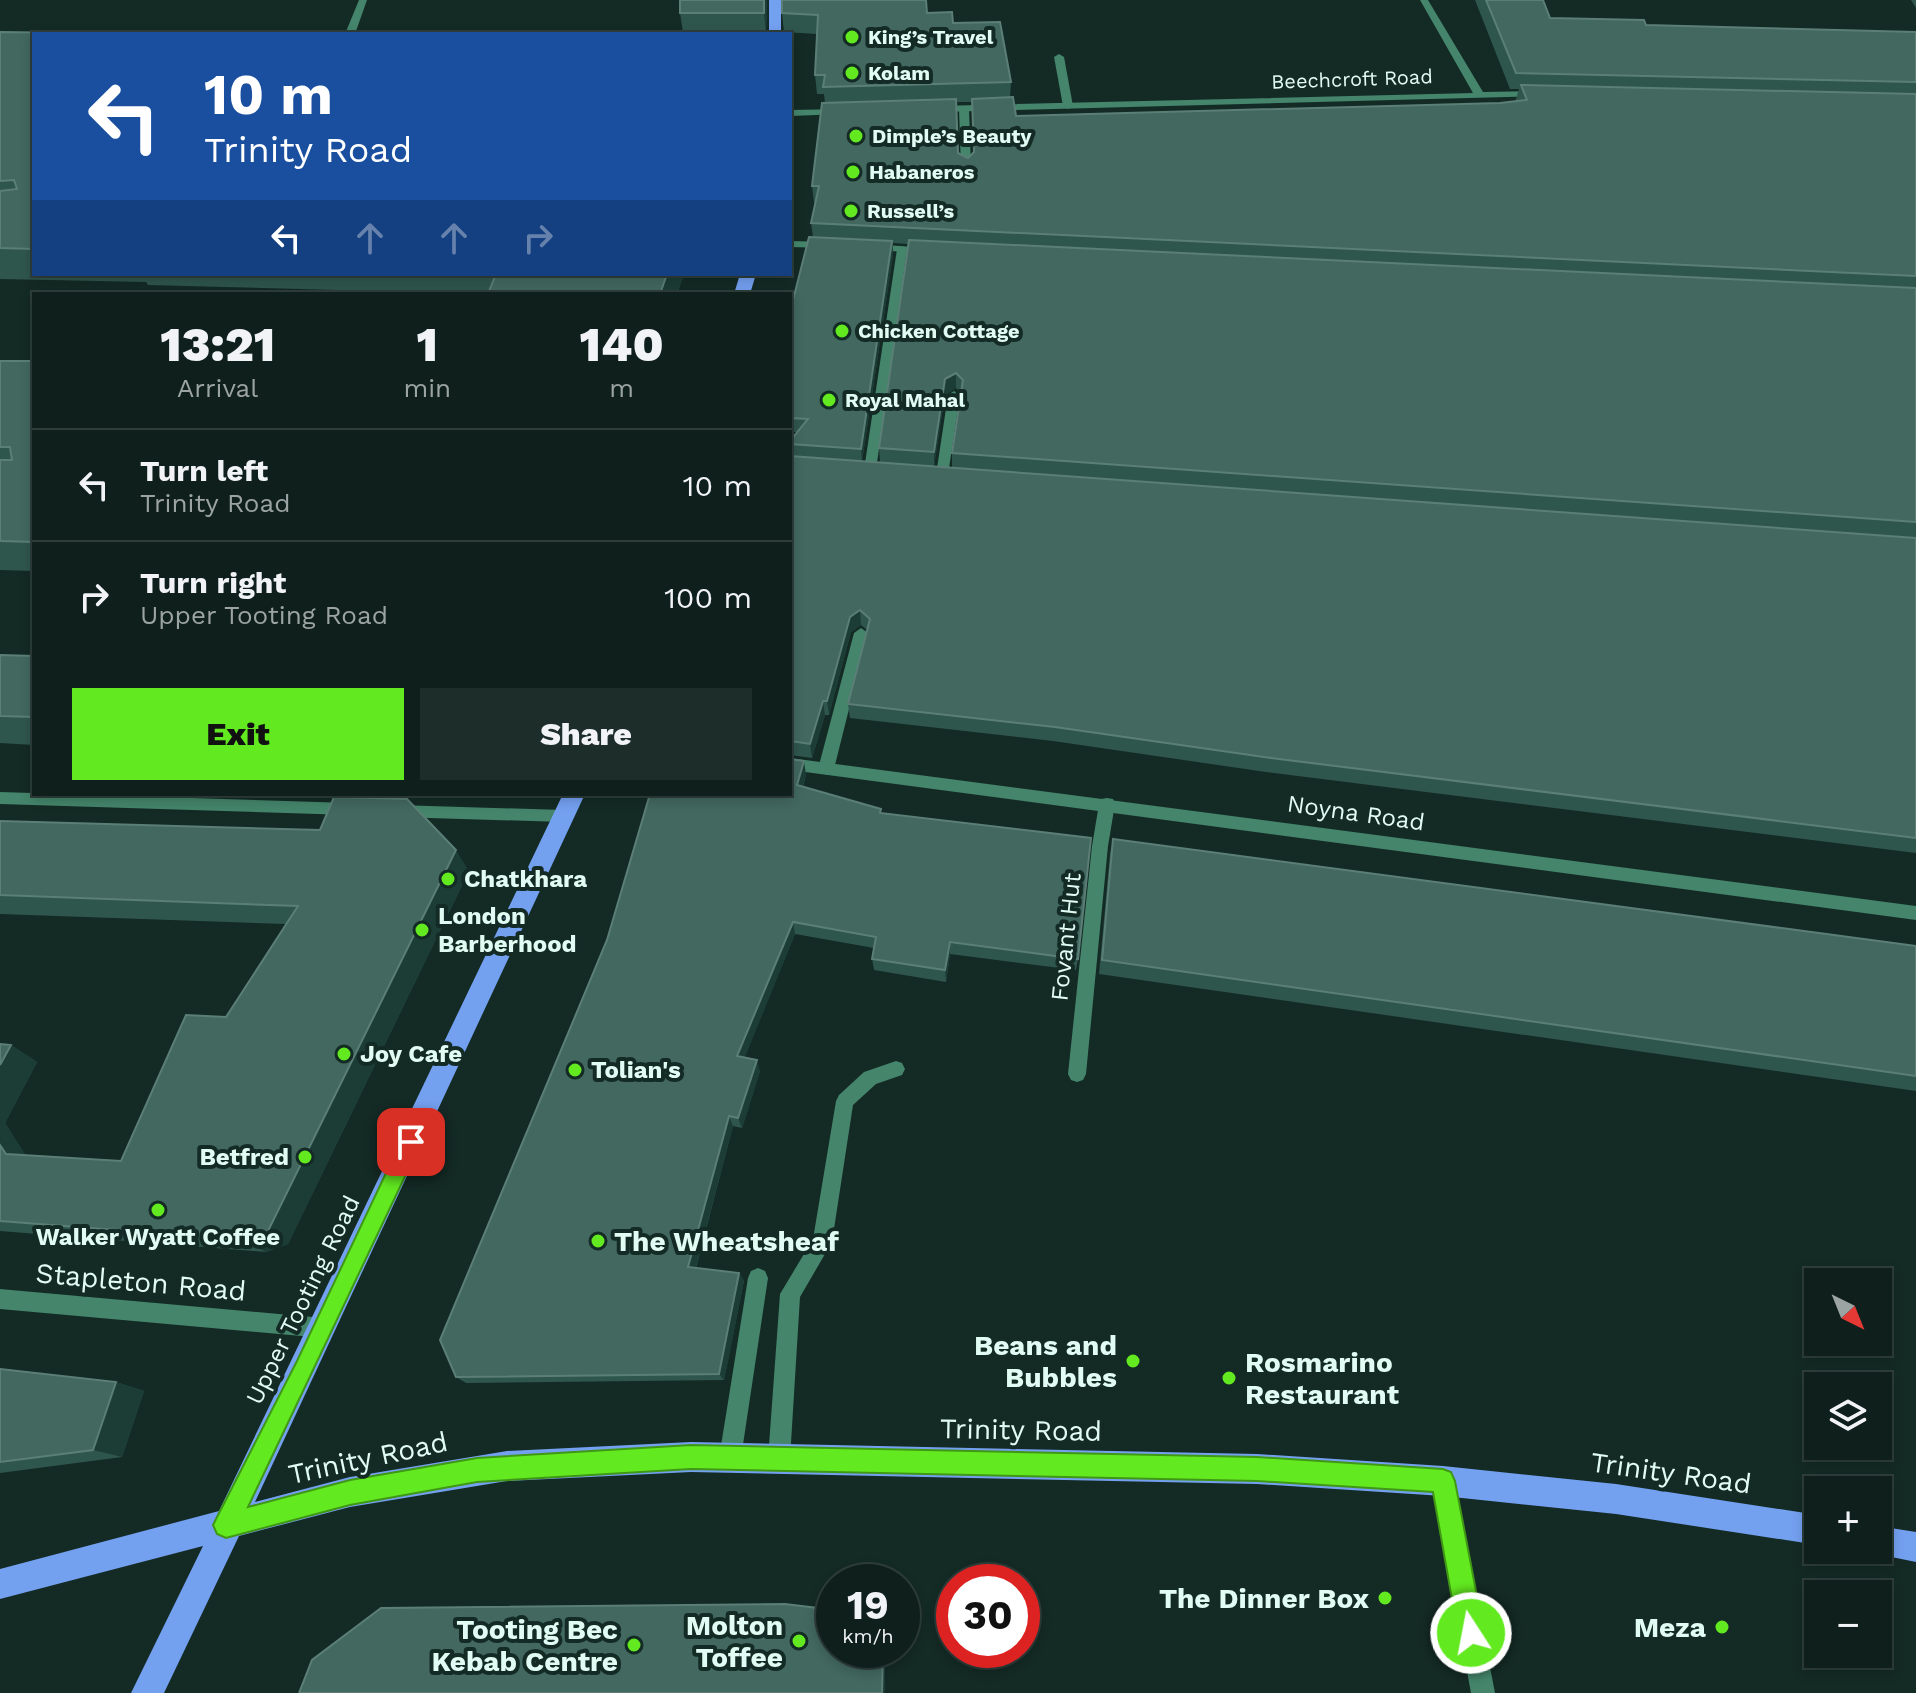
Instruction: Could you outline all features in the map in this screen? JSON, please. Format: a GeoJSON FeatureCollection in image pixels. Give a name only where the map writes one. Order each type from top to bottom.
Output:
{"type":"FeatureCollection","features":[{"type":"Feature","properties":{"kind":"highway"},"geometry":{"type":"LineString","coordinates":[[775,0],[775,32]]}},
{"type":"Feature","properties":{"kind":"highway","name":"Upper Tooting Road"},"geometry":{"type":"LineString","coordinates":[[147,1693],[324,1328],[569,805]]}},
{"type":"Feature","properties":{"kind":"highway","name":"Trinity Road"},"geometry":{"type":"LineString","coordinates":[[0,1584],[350,1492],[507,1466],[730,1458],[1257,1469],[1443,1481],[1616,1499],[1804,1528]]}},
{"type":"Feature","properties":{"kind":"highway"},"geometry":{"type":"LineString","coordinates":[[1892,1543],[1916,1547]]}},
{"type":"Feature","properties":{"kind":"street"},"geometry":{"type":"LineString","coordinates":[[351,32],[363,0]]}},
{"type":"Feature","properties":{"kind":"street"},"geometry":{"type":"LineString","coordinates":[[1424,0],[1479,94]]}},
{"type":"Feature","properties":{"kind":"street"},"geometry":{"type":"LineString","coordinates":[[1059,57],[1068,106]]}},
{"type":"Feature","properties":{"kind":"street","name":"Beechcroft Road"},"geometry":{"type":"LineString","coordinates":[[922,110],[1557,94]]}},
{"type":"Feature","properties":{"kind":"street"},"geometry":{"type":"LineString","coordinates":[[964,109],[966,168]]}},
{"type":"Feature","properties":{"kind":"street"},"geometry":{"type":"LineString","coordinates":[[792,113],[857,111]]}},
{"type":"Feature","properties":{"kind":"street"},"geometry":{"type":"LineString","coordinates":[[793,244],[839,246]]}},
{"type":"Feature","properties":{"kind":"street"},"geometry":{"type":"LineString","coordinates":[[855,246],[942,251]]}},
{"type":"Feature","properties":{"kind":"street"},"geometry":{"type":"LineString","coordinates":[[871,470],[902,249]]}},
{"type":"Feature","properties":{"kind":"street"},"geometry":{"type":"LineString","coordinates":[[941,475],[954,395]]}},
{"type":"Feature","properties":{"kind":"street"},"geometry":{"type":"LineString","coordinates":[[826,769],[861,633]]}},
{"type":"Feature","properties":{"kind":"street","name":"Noyna Road"},"geometry":{"type":"LineString","coordinates":[[792,764],[1916,913]]}},
{"type":"Feature","properties":{"kind":"street"},"geometry":{"type":"LineString","coordinates":[[0,798],[368,810],[569,805]]}},
{"type":"Feature","properties":{"kind":"street","name":"Fovant Hut"},"geometry":{"type":"LineString","coordinates":[[1077,1074],[1107,804]]}},
{"type":"Feature","properties":{"kind":"street"},"geometry":{"type":"LineString","coordinates":[[779,1459],[790,1294],[822,1242],[845,1101],[870,1078],[896,1069]]}},
{"type":"Feature","properties":{"kind":"street"},"geometry":{"type":"LineString","coordinates":[[730,1458],[758,1278]]}},
{"type":"Feature","properties":{"kind":"street","name":"Stapleton Road"},"geometry":{"type":"LineString","coordinates":[[0,1299],[324,1328]]}},
{"type":"Feature","properties":{"kind":"street"},"geometry":{"type":"LineString","coordinates":[[1443,1481],[1483,1693]]}},
{"type":"Feature","properties":{"kind":"building"},"geometry":{"type":"Polygon","coordinates":[[[680,0],[764,0],[764,13],[680,13],[680,0]]]}},
{"type":"Feature","properties":{"kind":"building"},"geometry":{"type":"Polygon","coordinates":[[[782,0],[926,0],[927,13],[952,12],[953,23],[1000,22],[1011,82],[823,87],[825,75],[815,75],[818,15],[782,13],[782,0]]]}},
{"type":"Feature","properties":{"kind":"building"},"geometry":{"type":"Polygon","coordinates":[[[1486,0],[1543,0],[1550,18],[1644,20],[1646,25],[1916,32],[1916,82],[1516,73],[1486,0]]]}},
{"type":"Feature","properties":{"kind":"building"},"geometry":{"type":"Polygon","coordinates":[[[0,32],[32,32],[32,249],[0,248],[0,191],[17,189],[14,180],[0,181],[0,32]]]}},
{"type":"Feature","properties":{"kind":"building"},"geometry":{"type":"Polygon","coordinates":[[[1521,85],[1916,94],[1916,276],[811,223],[819,186],[812,186],[822,103],[956,99],[958,153],[968,158],[974,152],[972,99],[1013,97],[1016,116],[1500,103],[1527,100],[1521,85]]]}},
{"type":"Feature","properties":{"kind":"building"},"geometry":{"type":"Polygon","coordinates":[[[809,237],[892,241],[861,449],[792,444],[792,439],[808,419],[792,418],[792,304],[809,237]]]}},
{"type":"Feature","properties":{"kind":"building"},"geometry":{"type":"Polygon","coordinates":[[[909,240],[1916,288],[1916,522],[952,453],[963,380],[956,373],[945,379],[934,452],[879,448],[909,240]]]}},
{"type":"Feature","properties":{"kind":"building"},"geometry":{"type":"Polygon","coordinates":[[[495,276],[666,276],[661,292],[489,292],[495,276]]]}},
{"type":"Feature","properties":{"kind":"building"},"geometry":{"type":"Polygon","coordinates":[[[0,361],[32,361],[32,542],[0,541],[0,460],[12,460],[10,447],[0,447],[0,361]]]}},
{"type":"Feature","properties":{"kind":"building"},"geometry":{"type":"Polygon","coordinates":[[[792,456],[1916,538],[1916,838],[1271,758],[1055,727],[848,704],[870,619],[860,610],[850,617],[827,701],[823,701],[810,744],[792,741],[792,456]]]}},
{"type":"Feature","properties":{"kind":"building"},"geometry":{"type":"Polygon","coordinates":[[[0,655],[32,656],[32,717],[0,716],[0,655]]]}},
{"type":"Feature","properties":{"kind":"building"},"geometry":{"type":"Polygon","coordinates":[[[792,759],[804,761],[797,785],[881,809],[880,813],[1091,838],[1078,959],[950,942],[945,970],[872,959],[876,937],[793,922],[737,1056],[757,1060],[738,1118],[729,1116],[688,1267],[739,1273],[719,1374],[456,1377],[440,1340],[607,940],[649,796],[792,796],[792,759]]]}},
{"type":"Feature","properties":{"kind":"building"},"geometry":{"type":"Polygon","coordinates":[[[334,797],[407,799],[456,850],[268,1231],[245,1240],[0,1221],[0,1145],[6,1154],[121,1161],[186,1015],[226,1017],[298,906],[0,895],[0,821],[320,830],[334,797]]]}},
{"type":"Feature","properties":{"kind":"building"},"geometry":{"type":"Polygon","coordinates":[[[1113,839],[1916,946],[1916,1076],[1102,960],[1113,839]]]}},
{"type":"Feature","properties":{"kind":"building"},"geometry":{"type":"Polygon","coordinates":[[[0,1044],[11,1045],[0,1065],[0,1044]]]}},
{"type":"Feature","properties":{"kind":"building"},"geometry":{"type":"Polygon","coordinates":[[[0,1369],[116,1382],[93,1450],[0,1462],[0,1369]]]}},
{"type":"Feature","properties":{"kind":"building"},"geometry":{"type":"Polygon","coordinates":[[[785,1604],[816,1608],[816,1668],[883,1668],[882,1693],[299,1693],[312,1660],[381,1608],[785,1604]]]}},
{"type":"Feature","properties":{"kind":"place","name":"King’s Travel"},"geometry":{"type":"Point","coordinates":[852,37]}},
{"type":"Feature","properties":{"kind":"place","name":"Kolam"},"geometry":{"type":"Point","coordinates":[852,73]}},
{"type":"Feature","properties":{"kind":"place","name":"Dimple’s Beauty"},"geometry":{"type":"Point","coordinates":[856,136]}},
{"type":"Feature","properties":{"kind":"place","name":"Habaneros"},"geometry":{"type":"Point","coordinates":[853,172]}},
{"type":"Feature","properties":{"kind":"place","name":"Russell’s"},"geometry":{"type":"Point","coordinates":[851,211]}},
{"type":"Feature","properties":{"kind":"place","name":"Chicken Cottage"},"geometry":{"type":"Point","coordinates":[842,331]}},
{"type":"Feature","properties":{"kind":"place","name":"Royal Mahal"},"geometry":{"type":"Point","coordinates":[829,400]}},
{"type":"Feature","properties":{"kind":"place","name":"Chatkhara"},"geometry":{"type":"Point","coordinates":[448,879]}},
{"type":"Feature","properties":{"kind":"place","name":"London Barberhood"},"geometry":{"type":"Point","coordinates":[422,930]}},
{"type":"Feature","properties":{"kind":"place","name":"Joy Cafe"},"geometry":{"type":"Point","coordinates":[344,1054]}},
{"type":"Feature","properties":{"kind":"place","name":"Tolian's"},"geometry":{"type":"Point","coordinates":[575,1070]}},
{"type":"Feature","properties":{"kind":"place","name":"Betfred"},"geometry":{"type":"Point","coordinates":[305,1157]}},
{"type":"Feature","properties":{"kind":"place","name":"Walker Wyatt Coffee"},"geometry":{"type":"Point","coordinates":[158,1210]}},
{"type":"Feature","properties":{"kind":"place","name":"The Wheatsheaf"},"geometry":{"type":"Point","coordinates":[598,1241]}},
{"type":"Feature","properties":{"kind":"place","name":"Beans and Bubbles"},"geometry":{"type":"Point","coordinates":[1133,1361]}},
{"type":"Feature","properties":{"kind":"place","name":"Rosmarino Restaurant"},"geometry":{"type":"Point","coordinates":[1229,1378]}},
{"type":"Feature","properties":{"kind":"place","name":"The Dinner Box"},"geometry":{"type":"Point","coordinates":[1385,1598]}},
{"type":"Feature","properties":{"kind":"place","name":"Meza"},"geometry":{"type":"Point","coordinates":[1722,1627]}},
{"type":"Feature","properties":{"kind":"place","name":"Molton Toffee"},"geometry":{"type":"Point","coordinates":[799,1641]}},
{"type":"Feature","properties":{"kind":"place","name":"Tooting Bec Kebab Centre"},"geometry":{"type":"Point","coordinates":[634,1645]}},
{"type":"Feature","properties":{"kind":"route"},"geometry":{"type":"LineString","coordinates":[[411,1142],[305,1369],[226,1525],[350,1492],[477,1470],[691,1457],[1257,1469],[1443,1481],[1471,1633]]}}]}
